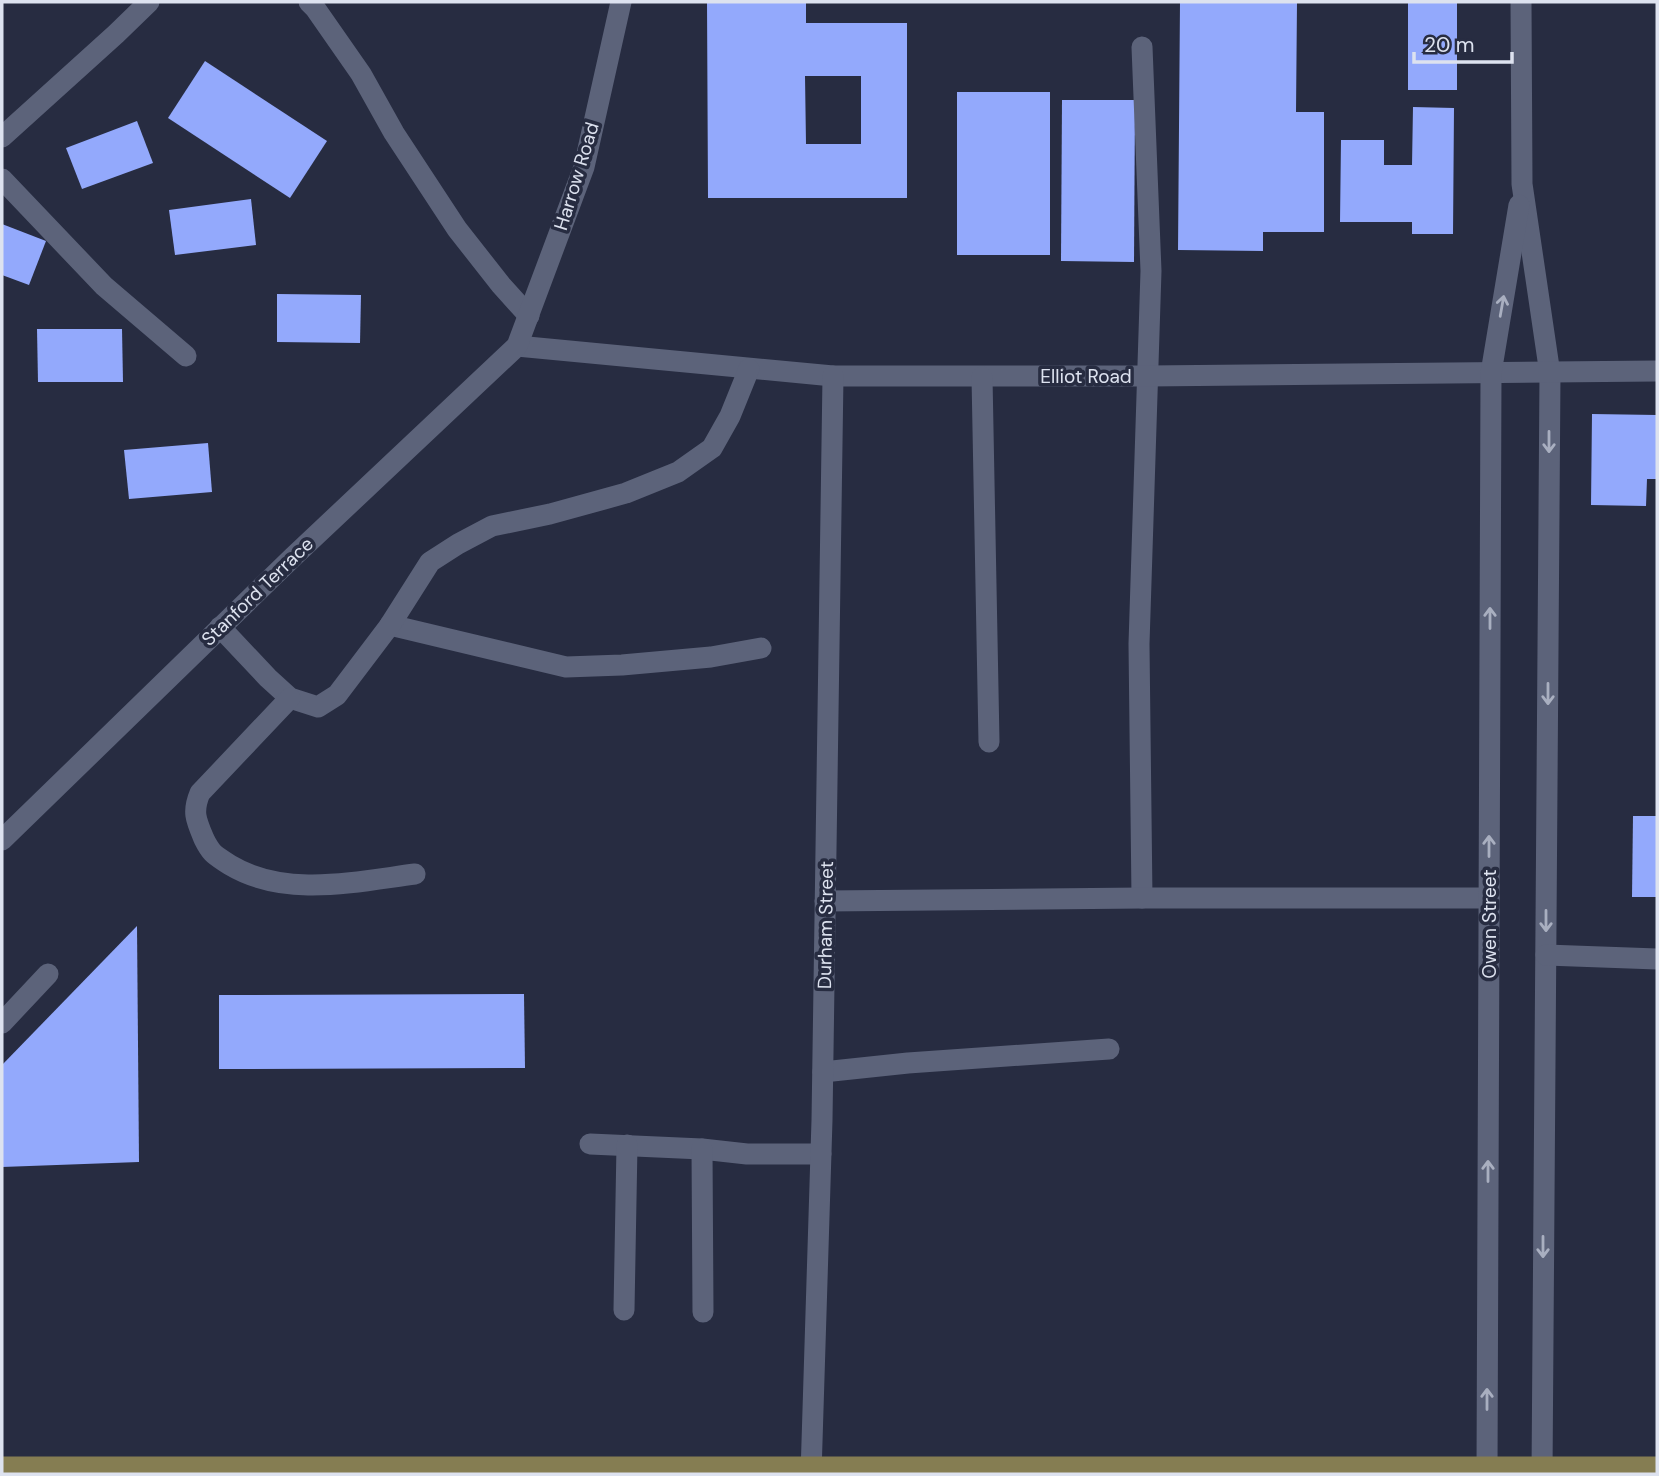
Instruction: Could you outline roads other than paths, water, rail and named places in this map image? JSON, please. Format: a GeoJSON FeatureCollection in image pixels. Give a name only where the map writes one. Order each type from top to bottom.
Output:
{"type":"FeatureCollection","features":[{"type":"Feature","properties":{"kind":"main road"},"geometry":{"type":"LineString","coordinates":[[2,1467],[121,1471],[1542,1471],[1657,1467]]}},
{"type":"Feature","properties":{"kind":"street"},"geometry":{"type":"LineString","coordinates":[[2,137],[149,2]]}},
{"type":"Feature","properties":{"kind":"street"},"geometry":{"type":"LineString","coordinates":[[309,2],[361,74],[394,133],[457,229],[528,316]]}},
{"type":"Feature","properties":{"kind":"street","name":"Harrow Road"},"geometry":{"type":"LineString","coordinates":[[517,346],[583,167],[621,2]]}},
{"type":"Feature","properties":{"kind":"street"},"geometry":{"type":"LineString","coordinates":[[1521,2],[1522,184],[1550,374],[1542,1471]]}},
{"type":"Feature","properties":{"kind":"street"},"geometry":{"type":"LineString","coordinates":[[1142,47],[1151,271],[1139,645],[1142,898]]}},
{"type":"Feature","properties":{"kind":"street"},"geometry":{"type":"LineString","coordinates":[[2,179],[104,286],[186,356]]}},
{"type":"Feature","properties":{"kind":"street","name":"Owen Street"},"geometry":{"type":"LineString","coordinates":[[1487,1471],[1491,373],[1522,184]]}},
{"type":"Feature","properties":{"kind":"street","name":"Elliot Road"},"geometry":{"type":"LineString","coordinates":[[517,346],[833,376],[1550,374],[1657,371]]}},
{"type":"Feature","properties":{"kind":"street","name":"Stanford Terrace"},"geometry":{"type":"LineString","coordinates":[[2,841],[220,627],[517,346]]}},
{"type":"Feature","properties":{"kind":"street"},"geometry":{"type":"LineString","coordinates":[[220,627],[290,698],[318,707],[337,695],[390,625],[430,562],[492,526],[550,514],[626,493],[678,472],[712,448],[730,416],[748,369]]}},
{"type":"Feature","properties":{"kind":"street","name":"Durham Street"},"geometry":{"type":"LineString","coordinates":[[811,1471],[823,1072],[833,376]]}},
{"type":"Feature","properties":{"kind":"street"},"geometry":{"type":"LineString","coordinates":[[982,377],[989,742]]}},
{"type":"Feature","properties":{"kind":"street"},"geometry":{"type":"LineString","coordinates":[[390,625],[566,667],[686,660],[761,648]]}},
{"type":"Feature","properties":{"kind":"street"},"geometry":{"type":"LineString","coordinates":[[290,698],[200,793],[194,806],[197,821],[211,853],[242,872],[289,885],[331,885],[415,874]]}},
{"type":"Feature","properties":{"kind":"street"},"geometry":{"type":"LineString","coordinates":[[825,901],[1489,898]]}},
{"type":"Feature","properties":{"kind":"street"},"geometry":{"type":"LineString","coordinates":[[1546,955],[1657,959]]}},
{"type":"Feature","properties":{"kind":"street"},"geometry":{"type":"LineString","coordinates":[[2,1023],[48,974]]}},
{"type":"Feature","properties":{"kind":"street"},"geometry":{"type":"LineString","coordinates":[[823,1072],[908,1063],[1109,1049]]}},
{"type":"Feature","properties":{"kind":"street"},"geometry":{"type":"LineString","coordinates":[[590,1143],[747,1154],[821,1154]]}},
{"type":"Feature","properties":{"kind":"street"},"geometry":{"type":"LineString","coordinates":[[624,1310],[627,1146]]}},
{"type":"Feature","properties":{"kind":"street"},"geometry":{"type":"LineString","coordinates":[[702,1149],[703,1312]]}}]}
